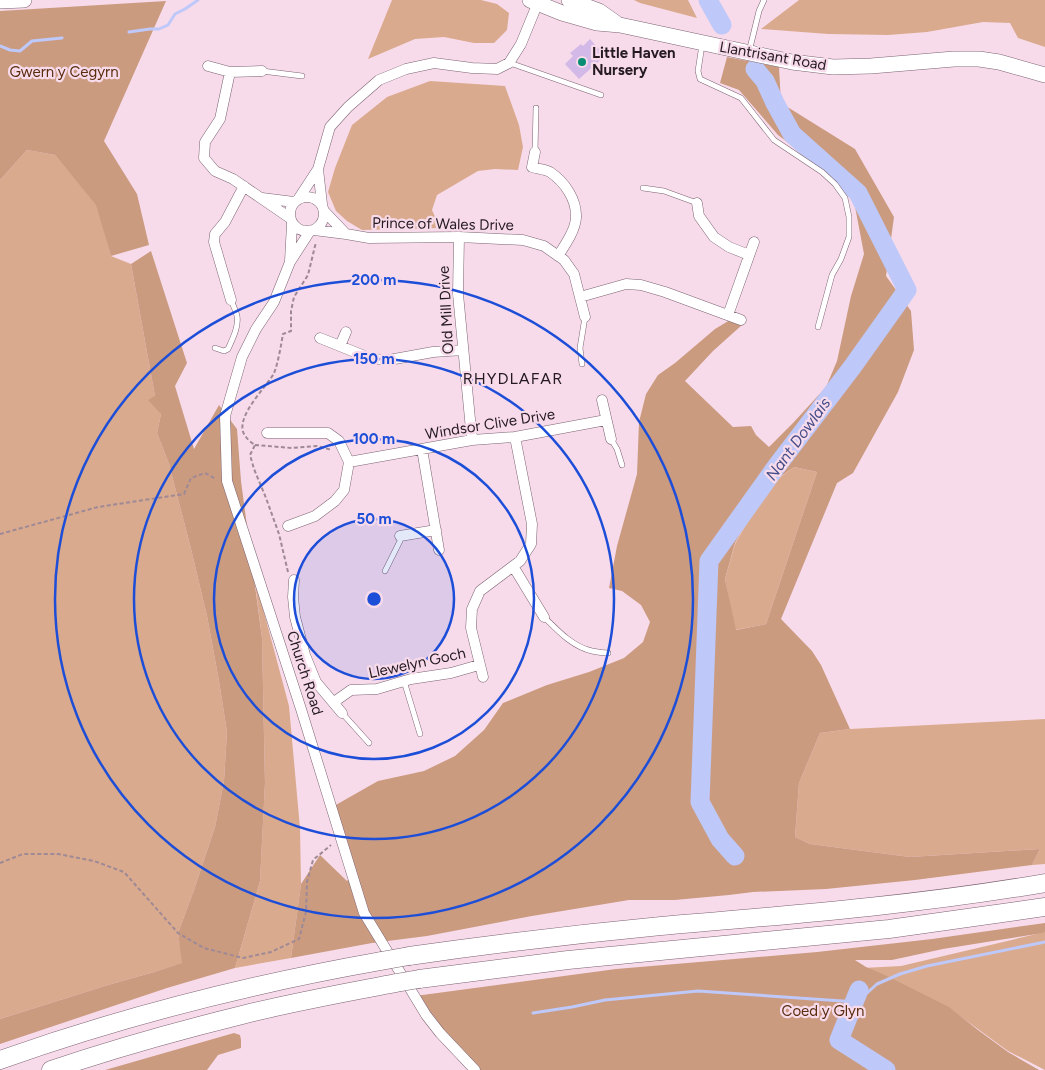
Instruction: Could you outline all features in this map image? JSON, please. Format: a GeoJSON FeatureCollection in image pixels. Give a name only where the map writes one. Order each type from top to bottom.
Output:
{"type":"FeatureCollection","features":[{"type":"Feature","properties":{"kind":"highway"},"geometry":{"type":"LineString","coordinates":[[0,1060],[35,1047],[136,1016],[228,992],[310,974],[409,956],[572,935],[879,906],[1045,883]]}},
{"type":"Feature","properties":{"kind":"highway"},"geometry":{"type":"LineString","coordinates":[[51,1070],[88,1057],[243,1014],[419,978],[568,960],[889,929],[1045,907]]}},
{"type":"Feature","properties":{"kind":"main road"},"geometry":{"type":"LineString","coordinates":[[0,1],[24,0]]}},
{"type":"Feature","properties":{"kind":"main road","name":"Llantrisant Road"},"geometry":{"type":"LineString","coordinates":[[570,0],[598,11],[620,25]]}},
{"type":"Feature","properties":{"kind":"main road","name":"Llantrisant Road"},"geometry":{"type":"LineString","coordinates":[[536,1],[562,13],[597,23],[620,25],[792,62],[833,67],[979,59],[999,62],[1045,75]]}},
{"type":"Feature","properties":{"kind":"street"},"geometry":{"type":"LineString","coordinates":[[291,221],[289,212],[291,206],[318,170],[330,127],[348,107],[379,80],[406,69],[434,64],[497,69],[509,63],[521,44],[536,1]]}},
{"type":"Feature","properties":{"kind":"street"},"geometry":{"type":"LineString","coordinates":[[208,66],[230,72],[262,71]]}},
{"type":"Feature","properties":{"kind":"street"},"geometry":{"type":"LineString","coordinates":[[230,72],[220,118],[206,142],[204,158],[214,171],[244,186],[291,221],[296,228],[302,231],[316,231],[324,217],[318,170]]}},
{"type":"Feature","properties":{"kind":"street"},"geometry":{"type":"LineString","coordinates":[[534,152],[532,167],[549,172],[565,186],[574,202],[576,219],[569,238],[558,256]]}},
{"type":"Feature","properties":{"kind":"street"},"geometry":{"type":"LineString","coordinates":[[231,300],[214,242],[215,234],[225,222],[244,186]]}},
{"type":"Feature","properties":{"kind":"street"},"geometry":{"type":"LineString","coordinates":[[261,198],[297,200],[305,196],[312,197],[318,200],[346,234]]}},
{"type":"Feature","properties":{"kind":"street"},"geometry":{"type":"LineString","coordinates":[[698,203],[699,216],[714,237],[750,255]]}},
{"type":"Feature","properties":{"kind":"street","name":"Church Road"},"geometry":{"type":"LineString","coordinates":[[290,262],[291,221]]}},
{"type":"Feature","properties":{"kind":"street","name":"Prince of Wales Drive"},"geometry":{"type":"LineString","coordinates":[[316,231],[369,238],[459,237],[523,240],[544,246],[564,260],[574,274],[585,317]]}},
{"type":"Feature","properties":{"kind":"street","name":"Church Road"},"geometry":{"type":"LineString","coordinates":[[316,231],[290,262],[274,302],[256,329],[242,357],[225,416],[227,481],[364,912],[426,1015],[440,1033],[475,1070]]}},
{"type":"Feature","properties":{"kind":"street","name":"Old Mill Drive"},"geometry":{"type":"LineString","coordinates":[[459,237],[458,294],[472,440]]}},
{"type":"Feature","properties":{"kind":"street"},"geometry":{"type":"LineString","coordinates":[[728,316],[754,242]]}},
{"type":"Feature","properties":{"kind":"street"},"geometry":{"type":"LineString","coordinates":[[580,298],[626,284],[641,285],[741,320]]}},
{"type":"Feature","properties":{"kind":"street"},"geometry":{"type":"LineString","coordinates":[[340,346],[346,332]]}},
{"type":"Feature","properties":{"kind":"street"},"geometry":{"type":"LineString","coordinates":[[320,338],[372,359],[389,360],[433,352],[463,350]]}},
{"type":"Feature","properties":{"kind":"street"},"geometry":{"type":"LineString","coordinates":[[602,400],[611,438]]}},
{"type":"Feature","properties":{"kind":"street","name":"Windsor Clive Drive"},"geometry":{"type":"LineString","coordinates":[[347,457],[422,449],[472,440],[515,437],[606,420]]}},
{"type":"Feature","properties":{"kind":"street"},"geometry":{"type":"LineString","coordinates":[[267,433],[328,433],[339,441],[347,457],[344,490],[335,501],[315,516],[288,526]]}},
{"type":"Feature","properties":{"kind":"street","name":"Llewelyn Goch"},"geometry":{"type":"LineString","coordinates":[[483,677],[471,628],[472,609],[480,591],[520,561],[531,544],[532,524],[515,437]]}},
{"type":"Feature","properties":{"kind":"street"},"geometry":{"type":"LineString","coordinates":[[422,449],[440,550]]}},
{"type":"Feature","properties":{"kind":"street"},"geometry":{"type":"LineString","coordinates":[[400,536],[436,530]]}},
{"type":"Feature","properties":{"kind":"street"},"geometry":{"type":"LineString","coordinates":[[513,566],[544,617]]}},
{"type":"Feature","properties":{"kind":"street"},"geometry":{"type":"LineString","coordinates":[[294,580],[295,617],[305,655],[316,682],[342,713]]}},
{"type":"Feature","properties":{"kind":"street","name":"Llewelyn Goch"},"geometry":{"type":"LineString","coordinates":[[334,702],[351,690],[377,689],[411,679],[451,673],[479,665]]}},
{"type":"Feature","properties":{"kind":"lane"},"geometry":{"type":"LineString","coordinates":[[749,52],[759,11],[764,0]]}},
{"type":"Feature","properties":{"kind":"lane"},"geometry":{"type":"LineString","coordinates":[[702,42],[698,71],[700,79],[741,98],[774,140],[822,172],[835,184],[845,198],[850,217],[849,236],[841,259],[832,275],[818,326]]}},
{"type":"Feature","properties":{"kind":"lane"},"geometry":{"type":"LineString","coordinates":[[509,63],[601,95]]}},
{"type":"Feature","properties":{"kind":"lane"},"geometry":{"type":"LineString","coordinates":[[262,71],[302,76]]}},
{"type":"Feature","properties":{"kind":"lane"},"geometry":{"type":"LineString","coordinates":[[534,152],[536,108]]}},
{"type":"Feature","properties":{"kind":"lane"},"geometry":{"type":"LineString","coordinates":[[643,188],[664,191],[698,203]]}},
{"type":"Feature","properties":{"kind":"lane"},"geometry":{"type":"LineString","coordinates":[[215,348],[224,351],[228,349],[237,325],[237,313],[231,300]]}},
{"type":"Feature","properties":{"kind":"lane"},"geometry":{"type":"LineString","coordinates":[[582,364],[580,348],[585,317]]}},
{"type":"Feature","properties":{"kind":"lane"},"geometry":{"type":"LineString","coordinates":[[611,438],[617,449],[622,466]]}},
{"type":"Feature","properties":{"kind":"lane"},"geometry":{"type":"LineString","coordinates":[[385,571],[400,542],[400,536]]}},
{"type":"Feature","properties":{"kind":"lane"},"geometry":{"type":"LineString","coordinates":[[544,617],[575,644],[593,652],[608,653]]}},
{"type":"Feature","properties":{"kind":"lane"},"geometry":{"type":"LineString","coordinates":[[404,681],[420,734]]}},
{"type":"Feature","properties":{"kind":"lane"},"geometry":{"type":"LineString","coordinates":[[342,713],[369,743]]}},
{"type":"Feature","properties":{"kind":"path"},"geometry":{"type":"LineString","coordinates":[[316,231],[316,242],[308,275],[294,297],[291,311],[291,331],[283,334],[274,373],[254,400],[242,429],[245,437],[255,445],[292,448],[317,446],[347,457]]}},
{"type":"Feature","properties":{"kind":"path"},"geometry":{"type":"LineString","coordinates":[[255,445],[250,455],[254,469],[279,534],[287,571],[294,580]]}},
{"type":"Feature","properties":{"kind":"path"},"geometry":{"type":"LineString","coordinates":[[0,534],[98,507],[184,494],[190,478],[205,473],[229,486]]}},
{"type":"Feature","properties":{"kind":"path"},"geometry":{"type":"LineString","coordinates":[[0,863],[23,854],[58,854],[94,861],[124,872],[178,933],[204,948],[243,958],[271,952],[299,939],[306,912],[308,882],[313,860],[341,837]]}},
{"type":"Feature","properties":{"kind":"shaded area"},"geometry":{"type":"Polygon","coordinates":[[[392,0],[481,0],[497,4],[509,13],[507,30],[494,43],[474,43],[444,37],[415,39],[368,59],[392,0]]]}},
{"type":"Feature","properties":{"kind":"shaded area"},"geometry":{"type":"Polygon","coordinates":[[[634,0],[688,0],[697,18],[640,3],[634,0]]]}},
{"type":"Feature","properties":{"kind":"shaded area"},"geometry":{"type":"Polygon","coordinates":[[[799,0],[1045,0],[1045,47],[1018,38],[1010,23],[983,22],[927,32],[888,35],[828,34],[761,29],[799,0]]]}},
{"type":"Feature","properties":{"kind":"shaded area"},"geometry":{"type":"Polygon","coordinates":[[[430,81],[505,86],[519,125],[523,147],[518,170],[495,169],[478,171],[437,195],[432,210],[440,228],[362,230],[347,221],[336,211],[328,192],[335,168],[352,125],[387,97],[430,81]]]}},
{"type":"Feature","properties":{"kind":"shaded area"},"geometry":{"type":"Polygon","coordinates":[[[27,150],[55,155],[97,205],[111,256],[131,264],[155,396],[161,414],[157,433],[169,464],[207,616],[227,732],[224,781],[215,827],[178,933],[183,963],[0,1019],[0,180],[27,150]]]}},
{"type":"Feature","properties":{"kind":"shaded area"},"geometry":{"type":"Polygon","coordinates":[[[794,467],[817,472],[766,624],[735,630],[725,579],[735,544],[767,487],[794,467]]]}},
{"type":"Feature","properties":{"kind":"shaded area"},"geometry":{"type":"Polygon","coordinates":[[[254,575],[289,706],[300,828],[301,884],[291,958],[235,968],[260,881],[265,783],[262,638],[254,575]]]}},
{"type":"Feature","properties":{"kind":"shaded area"},"geometry":{"type":"Polygon","coordinates":[[[1045,719],[1045,864],[1032,865],[1040,849],[910,857],[810,844],[795,837],[799,783],[820,733],[850,729],[1045,719]]]}},
{"type":"Feature","properties":{"kind":"shaded area"},"geometry":{"type":"Polygon","coordinates":[[[1045,932],[1045,1070],[1008,1051],[949,1008],[863,968],[901,966],[1045,932]]]}},
{"type":"Feature","properties":{"kind":"green space","name":"Gwern y Cegyrn"},"geometry":{"type":"Polygon","coordinates":[[[166,1],[104,141],[137,194],[149,245],[111,256],[96,205],[55,155],[27,150],[0,180],[0,11],[166,1]]]}},
{"type":"Feature","properties":{"kind":"green space"},"geometry":{"type":"Polygon","coordinates":[[[727,57],[779,67],[781,103],[855,149],[894,217],[886,276],[911,311],[914,350],[898,392],[853,473],[837,483],[781,619],[812,651],[821,665],[850,729],[820,733],[799,783],[795,837],[810,844],[910,857],[1040,849],[1032,865],[826,889],[753,892],[675,900],[629,900],[291,958],[301,884],[320,855],[347,881],[356,870],[334,806],[378,781],[424,771],[455,756],[484,730],[503,703],[547,685],[589,672],[624,658],[643,642],[650,622],[641,605],[622,591],[609,588],[617,546],[637,474],[639,422],[646,394],[658,375],[715,329],[735,317],[742,325],[713,351],[685,381],[733,427],[751,426],[756,435],[769,447],[826,387],[837,361],[851,296],[864,254],[853,196],[814,162],[778,135],[739,90],[720,83],[727,57]],[[794,467],[767,486],[735,543],[725,579],[736,630],[766,624],[817,472],[794,467]]]}},
{"type":"Feature","properties":{"kind":"green space"},"geometry":{"type":"Polygon","coordinates":[[[151,251],[187,363],[175,386],[194,449],[219,405],[237,429],[241,481],[262,638],[265,783],[260,881],[235,968],[167,988],[0,1044],[0,1019],[182,963],[178,933],[215,827],[224,781],[227,732],[207,616],[169,464],[157,433],[161,414],[148,400],[155,396],[131,264],[151,251]]]}},
{"type":"Feature","properties":{"kind":"green space","name":"Coed y Glyn"},"geometry":{"type":"Polygon","coordinates":[[[1045,923],[1045,932],[1043,933],[943,949],[892,960],[855,960],[949,1007],[1008,1052],[1039,1070],[475,1070],[415,996],[616,969],[817,952],[932,939],[1045,923]]]}},
{"type":"Feature","properties":{"kind":"green space"},"geometry":{"type":"Polygon","coordinates":[[[234,1033],[240,1035],[241,1048],[218,1055],[207,1070],[105,1070],[234,1033]]]}},
{"type":"Feature","properties":{"kind":"building","name":"Little Haven Nursery"},"geometry":{"type":"Polygon","coordinates":[[[590,39],[605,56],[579,79],[565,64],[573,56],[570,53],[581,44],[583,46],[590,39]]]}},
{"type":"Feature","properties":{"kind":"waterway"},"geometry":{"type":"LineString","coordinates":[[129,32],[159,29],[168,25],[175,14],[198,0]]}},
{"type":"Feature","properties":{"kind":"waterway","name":"Nant Dowlais"},"geometry":{"type":"LineString","coordinates":[[708,0],[722,25]]}},
{"type":"Feature","properties":{"kind":"waterway"},"geometry":{"type":"LineString","coordinates":[[0,46],[20,51],[32,41],[62,38]]}},
{"type":"Feature","properties":{"kind":"waterway","name":"Nant Dowlais"},"geometry":{"type":"LineString","coordinates":[[735,856],[720,839],[700,802],[709,561],[907,290],[858,193],[792,134],[765,81],[755,69]]}},
{"type":"Feature","properties":{"kind":"waterway"},"geometry":{"type":"LineString","coordinates":[[533,1013],[605,1000],[698,991],[857,1002],[877,984],[900,974],[927,966],[1045,942]]}},
{"type":"Feature","properties":{"kind":"waterway"},"geometry":{"type":"LineString","coordinates":[[859,990],[839,1040],[886,1070]]}},
{"type":"Feature","properties":{"kind":"place","name":"Little Haven Nursery"},"geometry":{"type":"Point","coordinates":[582,62]}},
{"type":"Feature","properties":{"kind":"district","name":"RHYDLAFAR"},"geometry":{"type":"Point","coordinates":[513,378]}}]}
